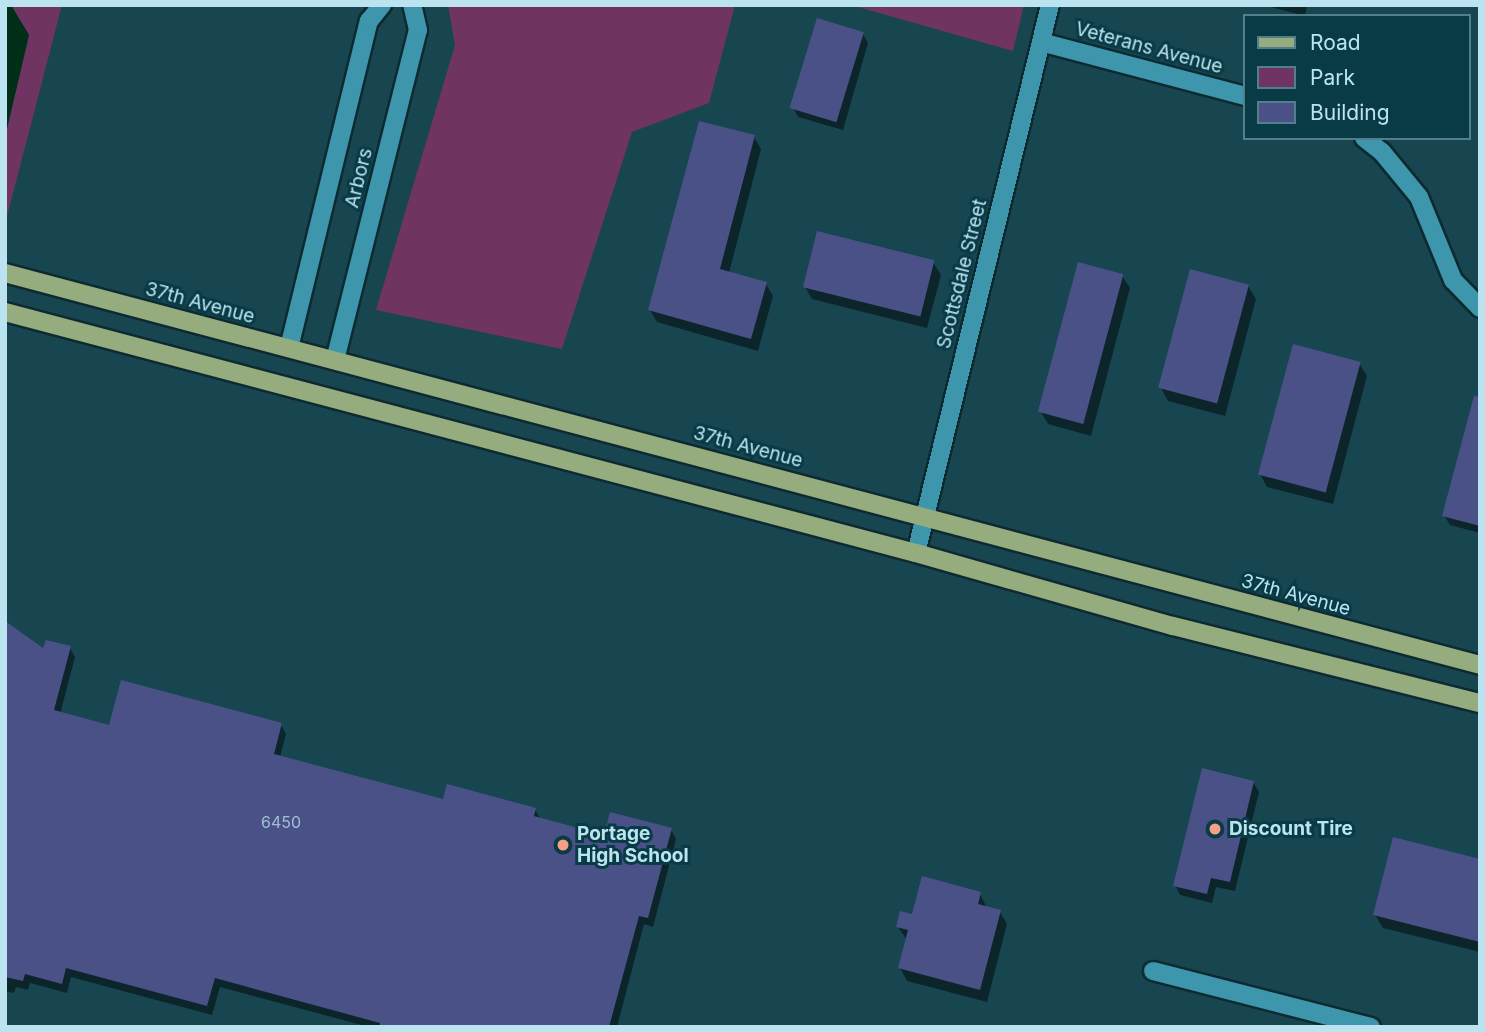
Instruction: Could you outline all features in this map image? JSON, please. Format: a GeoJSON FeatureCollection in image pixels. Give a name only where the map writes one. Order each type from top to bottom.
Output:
{"type":"FeatureCollection","features":[{"type":"Feature","properties":{"kind":"main road","name":"37th Avenue"},"geometry":{"type":"LineString","coordinates":[[5,273],[925,515],[1068,557],[1480,665]]}},
{"type":"Feature","properties":{"kind":"main road"},"geometry":{"type":"LineString","coordinates":[[5,313],[916,553],[1173,626],[1480,704]]}},
{"type":"Feature","properties":{"kind":"street","name":"Arbors"},"geometry":{"type":"LineString","coordinates":[[289,348],[369,21],[382,5]]}},
{"type":"Feature","properties":{"kind":"street","name":"Arbors"},"geometry":{"type":"LineString","coordinates":[[335,360],[418,30],[412,5]]}},
{"type":"Feature","properties":{"kind":"street","name":"Scottsdale Street"},"geometry":{"type":"LineString","coordinates":[[916,553],[1050,5]]}},
{"type":"Feature","properties":{"kind":"street","name":"Veterans Avenue"},"geometry":{"type":"LineString","coordinates":[[1041,41],[1244,96]]}},
{"type":"Feature","properties":{"kind":"street"},"geometry":{"type":"LineString","coordinates":[[1366,140],[1388,160],[1419,197],[1453,280],[1480,309]]}},
{"type":"Feature","properties":{"kind":"street"},"geometry":{"type":"LineString","coordinates":[[1153,971],[1371,1027]]}},
{"type":"Feature","properties":{"kind":"green space"},"geometry":{"type":"Polygon","coordinates":[[[11,5],[62,5],[5,224],[5,137],[29,35],[11,5]]]}},
{"type":"Feature","properties":{"kind":"green space"},"geometry":{"type":"Polygon","coordinates":[[[448,5],[735,5],[709,103],[632,132],[562,349],[376,310],[455,45],[448,5]]]}},
{"type":"Feature","properties":{"kind":"green space"},"geometry":{"type":"Polygon","coordinates":[[[851,5],[1024,5],[1013,51],[851,5]]]}},
{"type":"Feature","properties":{"kind":"shaded area"},"geometry":{"type":"Polygon","coordinates":[[[5,5],[11,5],[29,35],[5,137],[5,5]]]}},
{"type":"Feature","properties":{"kind":"building"},"geometry":{"type":"Polygon","coordinates":[[[817,18],[864,32],[836,122],[790,108],[817,18]]]}},
{"type":"Feature","properties":{"kind":"building"},"geometry":{"type":"Polygon","coordinates":[[[699,121],[755,135],[720,269],[767,282],[751,339],[648,310],[699,121]]]}},
{"type":"Feature","properties":{"kind":"building"},"geometry":{"type":"Polygon","coordinates":[[[817,231],[934,260],[920,317],[803,287],[817,231]]]}},
{"type":"Feature","properties":{"kind":"building"},"geometry":{"type":"Polygon","coordinates":[[[1078,262],[1123,274],[1083,424],[1038,412],[1078,262]]]}},
{"type":"Feature","properties":{"kind":"building"},"geometry":{"type":"Polygon","coordinates":[[[1190,269],[1249,285],[1217,404],[1158,388],[1190,269]]]}},
{"type":"Feature","properties":{"kind":"building"},"geometry":{"type":"Polygon","coordinates":[[[1293,344],[1361,362],[1326,493],[1258,474],[1293,344]]]}},
{"type":"Feature","properties":{"kind":"building"},"geometry":{"type":"Polygon","coordinates":[[[1474,396],[1480,397],[1480,526],[1442,516],[1474,396]]]}},
{"type":"Feature","properties":{"kind":"building","name":"Portage High School"},"geometry":{"type":"Polygon","coordinates":[[[5,621],[43,648],[46,640],[71,646],[54,710],[109,725],[121,680],[282,723],[274,754],[443,799],[447,784],[536,808],[534,816],[604,835],[610,812],[672,828],[648,918],[639,916],[609,1027],[379,1027],[380,1023],[215,978],[207,1006],[66,968],[62,984],[25,974],[23,981],[5,977],[5,621]]]}},
{"type":"Feature","properties":{"kind":"building","name":"Discount Tire"},"geometry":{"type":"Polygon","coordinates":[[[1202,768],[1254,781],[1230,882],[1211,878],[1207,894],[1173,886],[1202,768]]]}},
{"type":"Feature","properties":{"kind":"building"},"geometry":{"type":"Polygon","coordinates":[[[1393,837],[1480,859],[1480,942],[1373,915],[1393,837]]]}},
{"type":"Feature","properties":{"kind":"building"},"geometry":{"type":"Polygon","coordinates":[[[922,876],[981,892],[978,904],[1001,910],[980,990],[898,968],[908,930],[896,927],[900,911],[912,914],[922,876]]]}},
{"type":"Feature","properties":{"kind":"place","name":"Discount Tire"},"geometry":{"type":"Point","coordinates":[1215,829]}},
{"type":"Feature","properties":{"kind":"place","name":"Portage High School"},"geometry":{"type":"Point","coordinates":[563,845]}}]}
